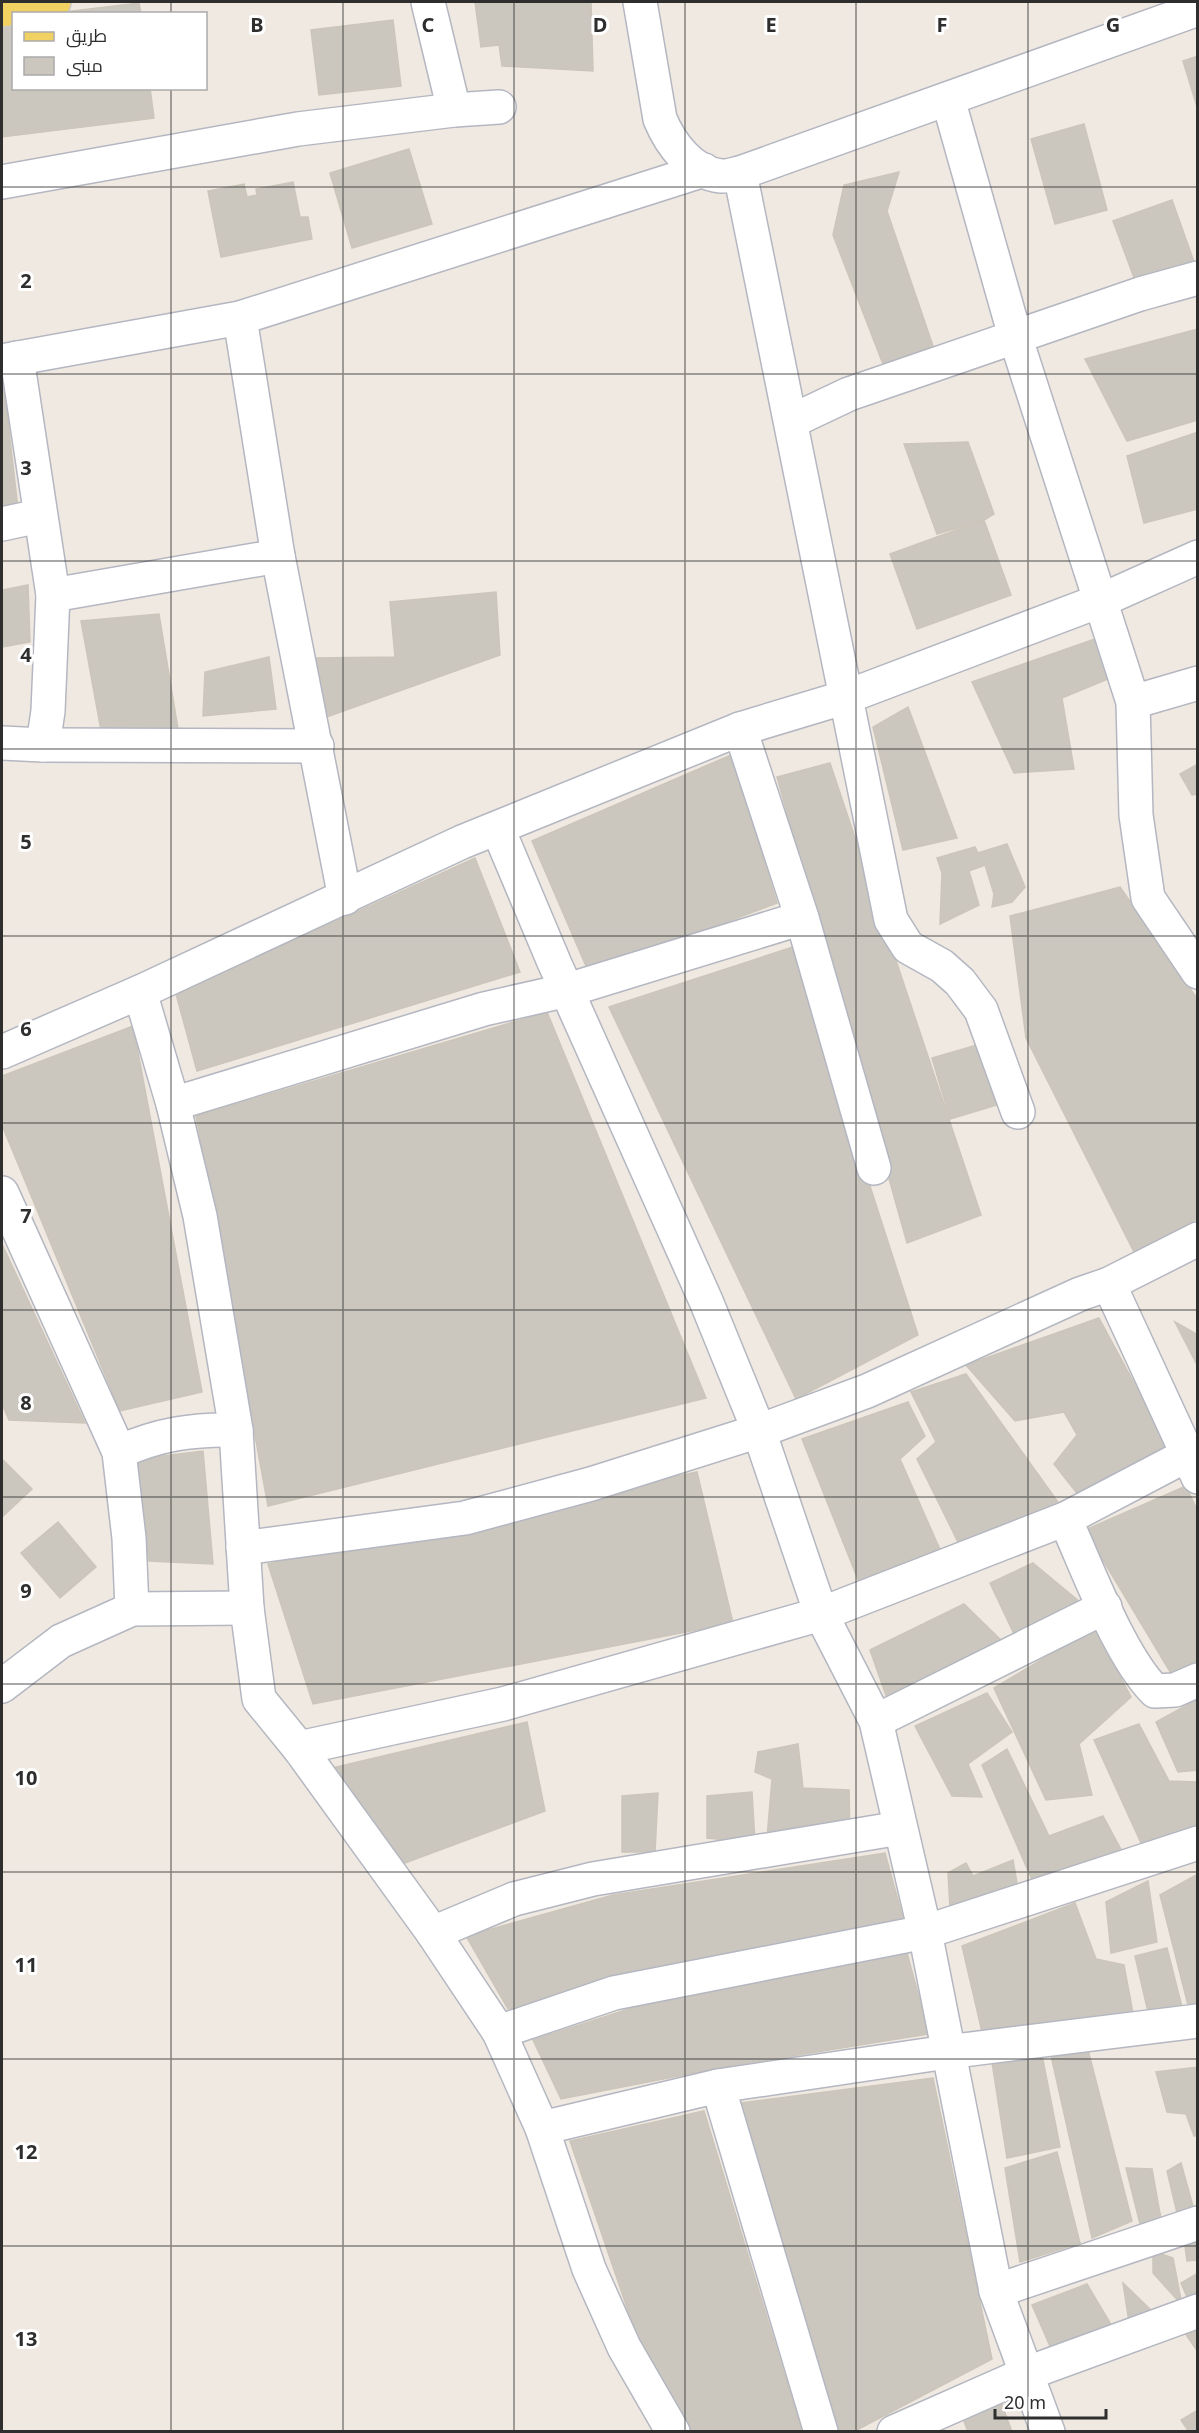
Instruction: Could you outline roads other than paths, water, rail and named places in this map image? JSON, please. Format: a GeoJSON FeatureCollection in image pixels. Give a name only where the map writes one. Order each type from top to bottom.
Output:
{"type":"FeatureCollection","features":[{"type":"Feature","properties":{"kind":"main road"},"geometry":{"type":"LineString","coordinates":[[2,10],[54,2]]}},
{"type":"Feature","properties":{"kind":"street"},"geometry":{"type":"LineString","coordinates":[[428,2],[454,110]]}},
{"type":"Feature","properties":{"kind":"street"},"geometry":{"type":"LineString","coordinates":[[640,2],[660,119],[677,150],[705,170],[721,176],[740,173],[1197,9]]}},
{"type":"Feature","properties":{"kind":"street"},"geometry":{"type":"LineString","coordinates":[[948,99],[1015,336],[1133,702],[1136,815],[1148,898],[1197,972]]}},
{"type":"Feature","properties":{"kind":"street"},"geometry":{"type":"LineString","coordinates":[[2,182],[298,129],[454,110],[499,107]]}},
{"type":"Feature","properties":{"kind":"street"},"geometry":{"type":"LineString","coordinates":[[44,745],[48,711],[53,595],[9,359],[240,318],[705,170]]}},
{"type":"Feature","properties":{"kind":"street"},"geometry":{"type":"LineString","coordinates":[[740,173],[792,421],[891,920],[908,947],[942,966],[960,982],[981,1010],[1018,1112]]}},
{"type":"Feature","properties":{"kind":"street"},"geometry":{"type":"LineString","coordinates":[[792,421],[849,394],[1140,294],[1197,278]]}},
{"type":"Feature","properties":{"kind":"street"},"geometry":{"type":"LineString","coordinates":[[240,318],[278,556],[345,898]]}},
{"type":"Feature","properties":{"kind":"street"},"geometry":{"type":"LineString","coordinates":[[2,524],[39,516]]}},
{"type":"Feature","properties":{"kind":"street"},"geometry":{"type":"LineString","coordinates":[[53,595],[278,556]]}},
{"type":"Feature","properties":{"kind":"street"},"geometry":{"type":"LineString","coordinates":[[2,1052],[140,992],[462,842],[740,729],[846,697],[1102,600],[1197,557]]}},
{"type":"Feature","properties":{"kind":"street"},"geometry":{"type":"LineString","coordinates":[[1133,702],[1197,682]]}},
{"type":"Feature","properties":{"kind":"street"},"geometry":{"type":"LineString","coordinates":[[740,729],[802,918],[873,1168]]}},
{"type":"Feature","properties":{"kind":"street"},"geometry":{"type":"LineString","coordinates":[[2,743],[317,746]]}},
{"type":"Feature","properties":{"kind":"street"},"geometry":{"type":"LineString","coordinates":[[498,829],[706,1301],[759,1431],[820,1614],[876,1720],[925,1932],[996,2291],[1048,2432]]}},
{"type":"Feature","properties":{"kind":"street"},"geometry":{"type":"LineString","coordinates":[[173,1104],[484,1009],[568,990],[802,918]]}},
{"type":"Feature","properties":{"kind":"street"},"geometry":{"type":"LineString","coordinates":[[140,992],[173,1104],[200,1216],[237,1430],[247,1608],[259,1699],[299,1748],[433,1933],[500,2032],[542,2128],[589,2269],[624,2348],[673,2432]]}},
{"type":"Feature","properties":{"kind":"street"},"geometry":{"type":"LineString","coordinates":[[2,1192],[119,1452],[129,1538],[132,1609]]}},
{"type":"Feature","properties":{"kind":"street"},"geometry":{"type":"LineString","coordinates":[[243,1548],[465,1518],[591,1484],[759,1431],[867,1391],[1080,1294],[1109,1284],[1197,1239]]}},
{"type":"Feature","properties":{"kind":"street"},"geometry":{"type":"LineString","coordinates":[[299,1748],[503,1704],[820,1614],[1065,1519],[1192,1466],[1109,1284]]}},
{"type":"Feature","properties":{"kind":"street"},"geometry":{"type":"LineString","coordinates":[[119,1452],[142,1442],[196,1429],[237,1430]]}},
{"type":"Feature","properties":{"kind":"street"},"geometry":{"type":"LineString","coordinates":[[1065,1519],[1105,1607],[1142,1678],[1155,1691],[1175,1690],[1197,1680]]}},
{"type":"Feature","properties":{"kind":"street"},"geometry":{"type":"LineString","coordinates":[[876,1720],[1105,1607]]}},
{"type":"Feature","properties":{"kind":"street"},"geometry":{"type":"LineString","coordinates":[[2,1686],[61,1641],[132,1609],[247,1608]]}},
{"type":"Feature","properties":{"kind":"street"},"geometry":{"type":"LineString","coordinates":[[433,1933],[514,1899],[594,1879],[900,1828]]}},
{"type":"Feature","properties":{"kind":"street"},"geometry":{"type":"LineString","coordinates":[[500,2032],[614,1993],[925,1932],[1197,1843]]}},
{"type":"Feature","properties":{"kind":"street"},"geometry":{"type":"LineString","coordinates":[[542,2128],[718,2086],[947,2052],[1197,2020]]}},
{"type":"Feature","properties":{"kind":"street"},"geometry":{"type":"LineString","coordinates":[[718,2086],[821,2432]]}},
{"type":"Feature","properties":{"kind":"street"},"geometry":{"type":"LineString","coordinates":[[996,2291],[1197,2223]]}},
{"type":"Feature","properties":{"kind":"street"},"geometry":{"type":"LineString","coordinates":[[894,2432],[1028,2373],[1197,2311]]}}]}
